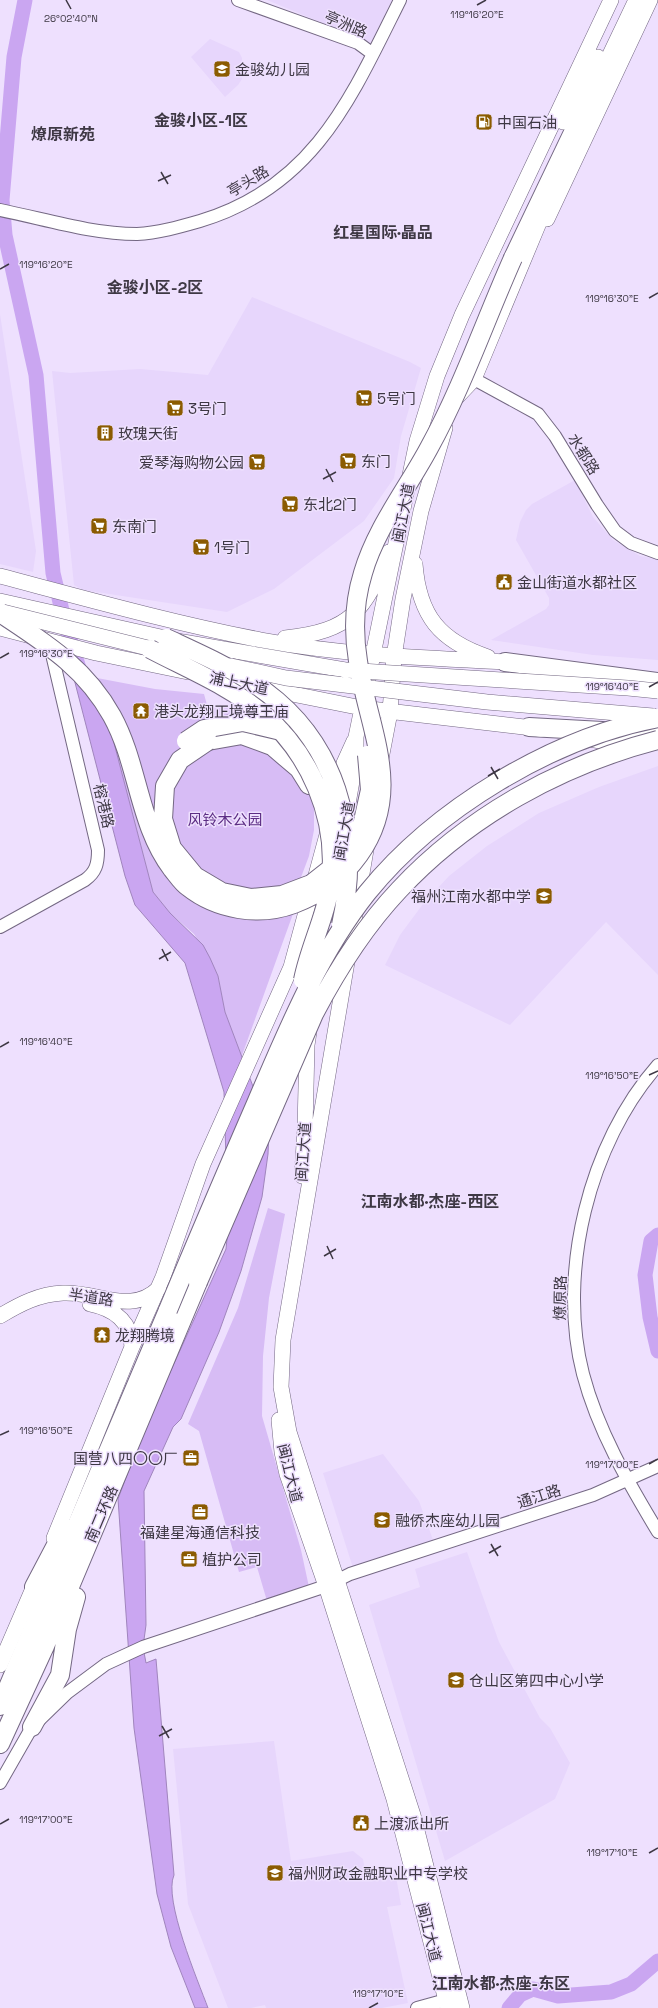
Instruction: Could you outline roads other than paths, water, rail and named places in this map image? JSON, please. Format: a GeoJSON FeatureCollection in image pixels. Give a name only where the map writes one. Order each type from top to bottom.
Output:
{"type":"FeatureCollection","features":[{"type":"Feature","properties":{"kind":"highway"},"geometry":{"type":"LineString","coordinates":[[327,814],[299,769],[272,746],[242,735],[208,741],[180,760],[165,786],[163,819],[172,848],[195,876],[222,892],[251,898],[282,895],[311,884],[339,862],[361,830],[370,790],[366,747],[346,665],[343,627],[346,589],[356,554],[371,522],[422,441],[596,72]]}},
{"type":"Feature","properties":{"kind":"highway"},"geometry":{"type":"LineString","coordinates":[[0,612],[56,650],[86,678],[112,715],[129,754],[148,826],[161,854],[186,886],[217,905],[251,911],[284,908],[317,895],[346,872],[370,838],[382,792],[378,744],[358,662],[354,624],[358,591],[367,560],[382,529],[430,447],[451,404],[509,256]]}},
{"type":"Feature","properties":{"kind":"highway"},"geometry":{"type":"LineString","coordinates":[[166,638],[227,667],[254,683],[275,700],[295,720],[310,739],[333,779],[341,801],[347,825],[349,876],[346,906],[339,936],[314,1014]]}},
{"type":"Feature","properties":{"kind":"highway"},"geometry":{"type":"LineString","coordinates":[[150,649],[239,696],[263,714],[281,731],[295,749],[316,786],[327,814],[332,853],[331,877],[327,901],[304,975],[299,1004]]}},
{"type":"Feature","properties":{"kind":"highway"},"geometry":{"type":"LineString","coordinates":[[505,662],[656,682]]}},
{"type":"Feature","properties":{"kind":"highway"},"geometry":{"type":"LineString","coordinates":[[299,1004],[334,942],[367,893],[404,854],[447,816],[494,784],[540,759],[596,736],[658,717]]}},
{"type":"Feature","properties":{"kind":"highway"},"geometry":{"type":"LineString","coordinates":[[161,854],[150,820],[153,783],[171,751],[204,729],[243,722],[280,731],[311,754],[333,779]]}},
{"type":"Feature","properties":{"kind":"highway"},"geometry":{"type":"LineString","coordinates":[[529,727],[658,734]]}},
{"type":"Feature","properties":{"kind":"highway"},"geometry":{"type":"LineString","coordinates":[[314,1014],[345,961],[382,909],[400,889],[452,842],[507,804],[550,779],[604,756],[658,740]]}},
{"type":"Feature","properties":{"kind":"highway","name":"南二环路"},"geometry":{"type":"LineString","coordinates":[[0,1744],[45,1646],[168,1310],[299,1004]]}},
{"type":"Feature","properties":{"kind":"highway","name":"南二环路"},"geometry":{"type":"LineString","coordinates":[[0,1706],[198,1282],[314,1014]]}},
{"type":"Feature","properties":{"kind":"highway"},"geometry":{"type":"LineString","coordinates":[[34,1587],[73,1512],[109,1473]]}},
{"type":"Feature","properties":{"kind":"highway"},"geometry":{"type":"LineString","coordinates":[[32,1727],[60,1675],[70,1618],[95,1546],[109,1473]]}},
{"type":"Feature","properties":{"kind":"main road"},"geometry":{"type":"LineString","coordinates":[[473,290],[611,0]]}},
{"type":"Feature","properties":{"kind":"main road"},"geometry":{"type":"LineString","coordinates":[[505,308],[625,0]]}},
{"type":"Feature","properties":{"kind":"main road"},"geometry":{"type":"LineString","coordinates":[[473,290],[636,0]]}},
{"type":"Feature","properties":{"kind":"main road"},"geometry":{"type":"LineString","coordinates":[[505,308],[650,0]]}},
{"type":"Feature","properties":{"kind":"main road","name":"闽江大道"},"geometry":{"type":"LineString","coordinates":[[462,2008],[413,1815],[331,1583],[286,1467],[282,1452],[276,1385],[277,1330],[302,1176],[306,1129],[307,1044],[356,758],[356,737],[375,654],[417,441],[437,376],[473,290]]}},
{"type":"Feature","properties":{"kind":"main road","name":"闽江大道"},"geometry":{"type":"LineString","coordinates":[[447,2004],[403,1831],[289,1432],[281,1386],[283,1340],[390,712],[394,657],[414,546],[431,476],[456,398],[474,379],[505,308]]}},
{"type":"Feature","properties":{"kind":"main road"},"geometry":{"type":"LineString","coordinates":[[262,640],[323,632],[351,616],[370,595],[402,522]]}},
{"type":"Feature","properties":{"kind":"main road"},"geometry":{"type":"LineString","coordinates":[[414,546],[417,585],[422,602],[430,619],[440,631],[455,643],[470,650],[505,662]]}},
{"type":"Feature","properties":{"kind":"main road"},"geometry":{"type":"LineString","coordinates":[[0,576],[84,599],[262,640],[394,657],[505,662]]}},
{"type":"Feature","properties":{"kind":"main road"},"geometry":{"type":"LineString","coordinates":[[0,601],[166,638],[345,670],[628,688],[656,682]]}},
{"type":"Feature","properties":{"kind":"main road"},"geometry":{"type":"LineString","coordinates":[[0,612],[150,649],[286,678],[487,702],[658,717]]}},
{"type":"Feature","properties":{"kind":"main road","name":"浦上大道"},"geometry":{"type":"LineString","coordinates":[[0,628],[96,653],[362,708],[529,727],[604,742],[658,746]]}},
{"type":"Feature","properties":{"kind":"main road"},"geometry":{"type":"LineString","coordinates":[[252,686],[282,715],[308,753],[324,786],[327,814]]}},
{"type":"Feature","properties":{"kind":"main road"},"geometry":{"type":"LineString","coordinates":[[0,1665],[34,1587],[132,1347],[158,1288],[203,1164],[291,966],[309,904],[327,814],[344,763],[356,737]]}},
{"type":"Feature","properties":{"kind":"main road"},"geometry":{"type":"LineString","coordinates":[[307,1044],[309,904]]}},
{"type":"Feature","properties":{"kind":"main road","name":"半道路"},"geometry":{"type":"LineString","coordinates":[[0,1316],[25,1302],[46,1295],[82,1293],[125,1302],[145,1297],[158,1288]]}},
{"type":"Feature","properties":{"kind":"main road","name":"半道路"},"geometry":{"type":"LineString","coordinates":[[0,1326],[22,1314],[44,1306],[65,1303],[85,1304],[106,1308],[120,1317],[130,1331],[132,1347]]}},
{"type":"Feature","properties":{"kind":"street","name":"亭洲路"},"geometry":{"type":"LineString","coordinates":[[238,0],[358,43],[373,54]]}},
{"type":"Feature","properties":{"kind":"street","name":"亭头路"},"geometry":{"type":"LineString","coordinates":[[0,210],[100,230],[144,233],[204,219],[245,203],[290,173],[313,150],[334,122],[373,54],[400,0]]}},
{"type":"Feature","properties":{"kind":"street","name":"水都路"},"geometry":{"type":"LineString","coordinates":[[474,379],[538,414],[554,436],[615,531],[632,544],[658,553]]}},
{"type":"Feature","properties":{"kind":"street","name":"榕港路"},"geometry":{"type":"LineString","coordinates":[[0,927],[85,880],[93,874],[98,860],[54,643]]}},
{"type":"Feature","properties":{"kind":"street","name":"燎原路"},"geometry":{"type":"LineString","coordinates":[[658,1065],[628,1108],[593,1180],[583,1216],[575,1277],[576,1328],[583,1375],[600,1424],[627,1481],[658,1532]]}},
{"type":"Feature","properties":{"kind":"street","name":"通江路"},"geometry":{"type":"LineString","coordinates":[[0,1783],[32,1727],[76,1684],[106,1664],[128,1653],[593,1495],[658,1466]]}},
{"type":"Feature","properties":{"kind":"street"},"geometry":{"type":"LineString","coordinates":[[417,2008],[447,2004]]}},
{"type":"Feature","properties":{"kind":"waterway"},"geometry":{"type":"LineString","coordinates":[[25,0],[14,57],[2,200],[5,235],[36,375],[53,573],[64,619],[81,675]]}},
{"type":"Feature","properties":{"kind":"waterway"},"geometry":{"type":"LineString","coordinates":[[658,1235],[651,1241],[645,1275],[650,1317],[658,1351]]}},
{"type":"Feature","properties":{"kind":"waterway"},"geometry":{"type":"LineString","coordinates":[[509,2008],[520,1995],[533,1989],[558,1996],[611,1992],[631,1984],[658,1961]]}},
{"type":"Feature","properties":{"kind":"place","name":"金骏幼儿园"},"geometry":{"type":"Point","coordinates":[222,69]}},
{"type":"Feature","properties":{"kind":"place","name":"中国石油"},"geometry":{"type":"Point","coordinates":[484,122]}},
{"type":"Feature","properties":{"kind":"place","name":"5号门"},"geometry":{"type":"Point","coordinates":[364,398]}},
{"type":"Feature","properties":{"kind":"place","name":"3号门"},"geometry":{"type":"Point","coordinates":[175,408]}},
{"type":"Feature","properties":{"kind":"place","name":"玫瑰天街"},"geometry":{"type":"Point","coordinates":[105,433]}},
{"type":"Feature","properties":{"kind":"place","name":"东门"},"geometry":{"type":"Point","coordinates":[348,461]}},
{"type":"Feature","properties":{"kind":"place","name":"爱琴海购物公园"},"geometry":{"type":"Point","coordinates":[257,462]}},
{"type":"Feature","properties":{"kind":"place","name":"东北2门"},"geometry":{"type":"Point","coordinates":[290,504]}},
{"type":"Feature","properties":{"kind":"place","name":"东南门"},"geometry":{"type":"Point","coordinates":[99,526]}},
{"type":"Feature","properties":{"kind":"place","name":"1号门"},"geometry":{"type":"Point","coordinates":[201,547]}},
{"type":"Feature","properties":{"kind":"place","name":"金山街道水都社区"},"geometry":{"type":"Point","coordinates":[504,582]}},
{"type":"Feature","properties":{"kind":"place","name":"港头龙翔正境尊王庙"},"geometry":{"type":"Point","coordinates":[141,711]}},
{"type":"Feature","properties":{"kind":"place","name":"福州江南水都中学"},"geometry":{"type":"Point","coordinates":[544,896]}},
{"type":"Feature","properties":{"kind":"place","name":"龙翔腾境"},"geometry":{"type":"Point","coordinates":[102,1335]}},
{"type":"Feature","properties":{"kind":"place","name":"国营八四〇〇厂"},"geometry":{"type":"Point","coordinates":[191,1458]}},
{"type":"Feature","properties":{"kind":"place","name":"福建星海通信科技"},"geometry":{"type":"Point","coordinates":[200,1512]}},
{"type":"Feature","properties":{"kind":"place","name":"融侨杰座幼儿园"},"geometry":{"type":"Point","coordinates":[382,1520]}},
{"type":"Feature","properties":{"kind":"place","name":"植护公司"},"geometry":{"type":"Point","coordinates":[189,1559]}},
{"type":"Feature","properties":{"kind":"place","name":"仓山区第四中心小学"},"geometry":{"type":"Point","coordinates":[456,1680]}},
{"type":"Feature","properties":{"kind":"place","name":"上渡派出所"},"geometry":{"type":"Point","coordinates":[361,1823]}},
{"type":"Feature","properties":{"kind":"place","name":"福州财政金融职业中专学校"},"geometry":{"type":"Point","coordinates":[275,1873]}},
{"type":"Feature","properties":{"kind":"district","name":"金骏小区-1区"},"geometry":{"type":"Point","coordinates":[201,120]}},
{"type":"Feature","properties":{"kind":"district","name":"燎原新苑"},"geometry":{"type":"Point","coordinates":[63,134]}},
{"type":"Feature","properties":{"kind":"district","name":"红星国际·晶品"},"geometry":{"type":"Point","coordinates":[383,232]}},
{"type":"Feature","properties":{"kind":"district","name":"金骏小区-2区"},"geometry":{"type":"Point","coordinates":[155,287]}},
{"type":"Feature","properties":{"kind":"district","name":"江南水都·杰座-西区"},"geometry":{"type":"Point","coordinates":[430,1201]}},
{"type":"Feature","properties":{"kind":"district","name":"江南水都·杰座-东区"},"geometry":{"type":"Point","coordinates":[501,1983]}},
{"type":"Feature","properties":{"kind":"park label","name":"风铃木公园"},"geometry":{"type":"Point","coordinates":[225,819]}}]}
